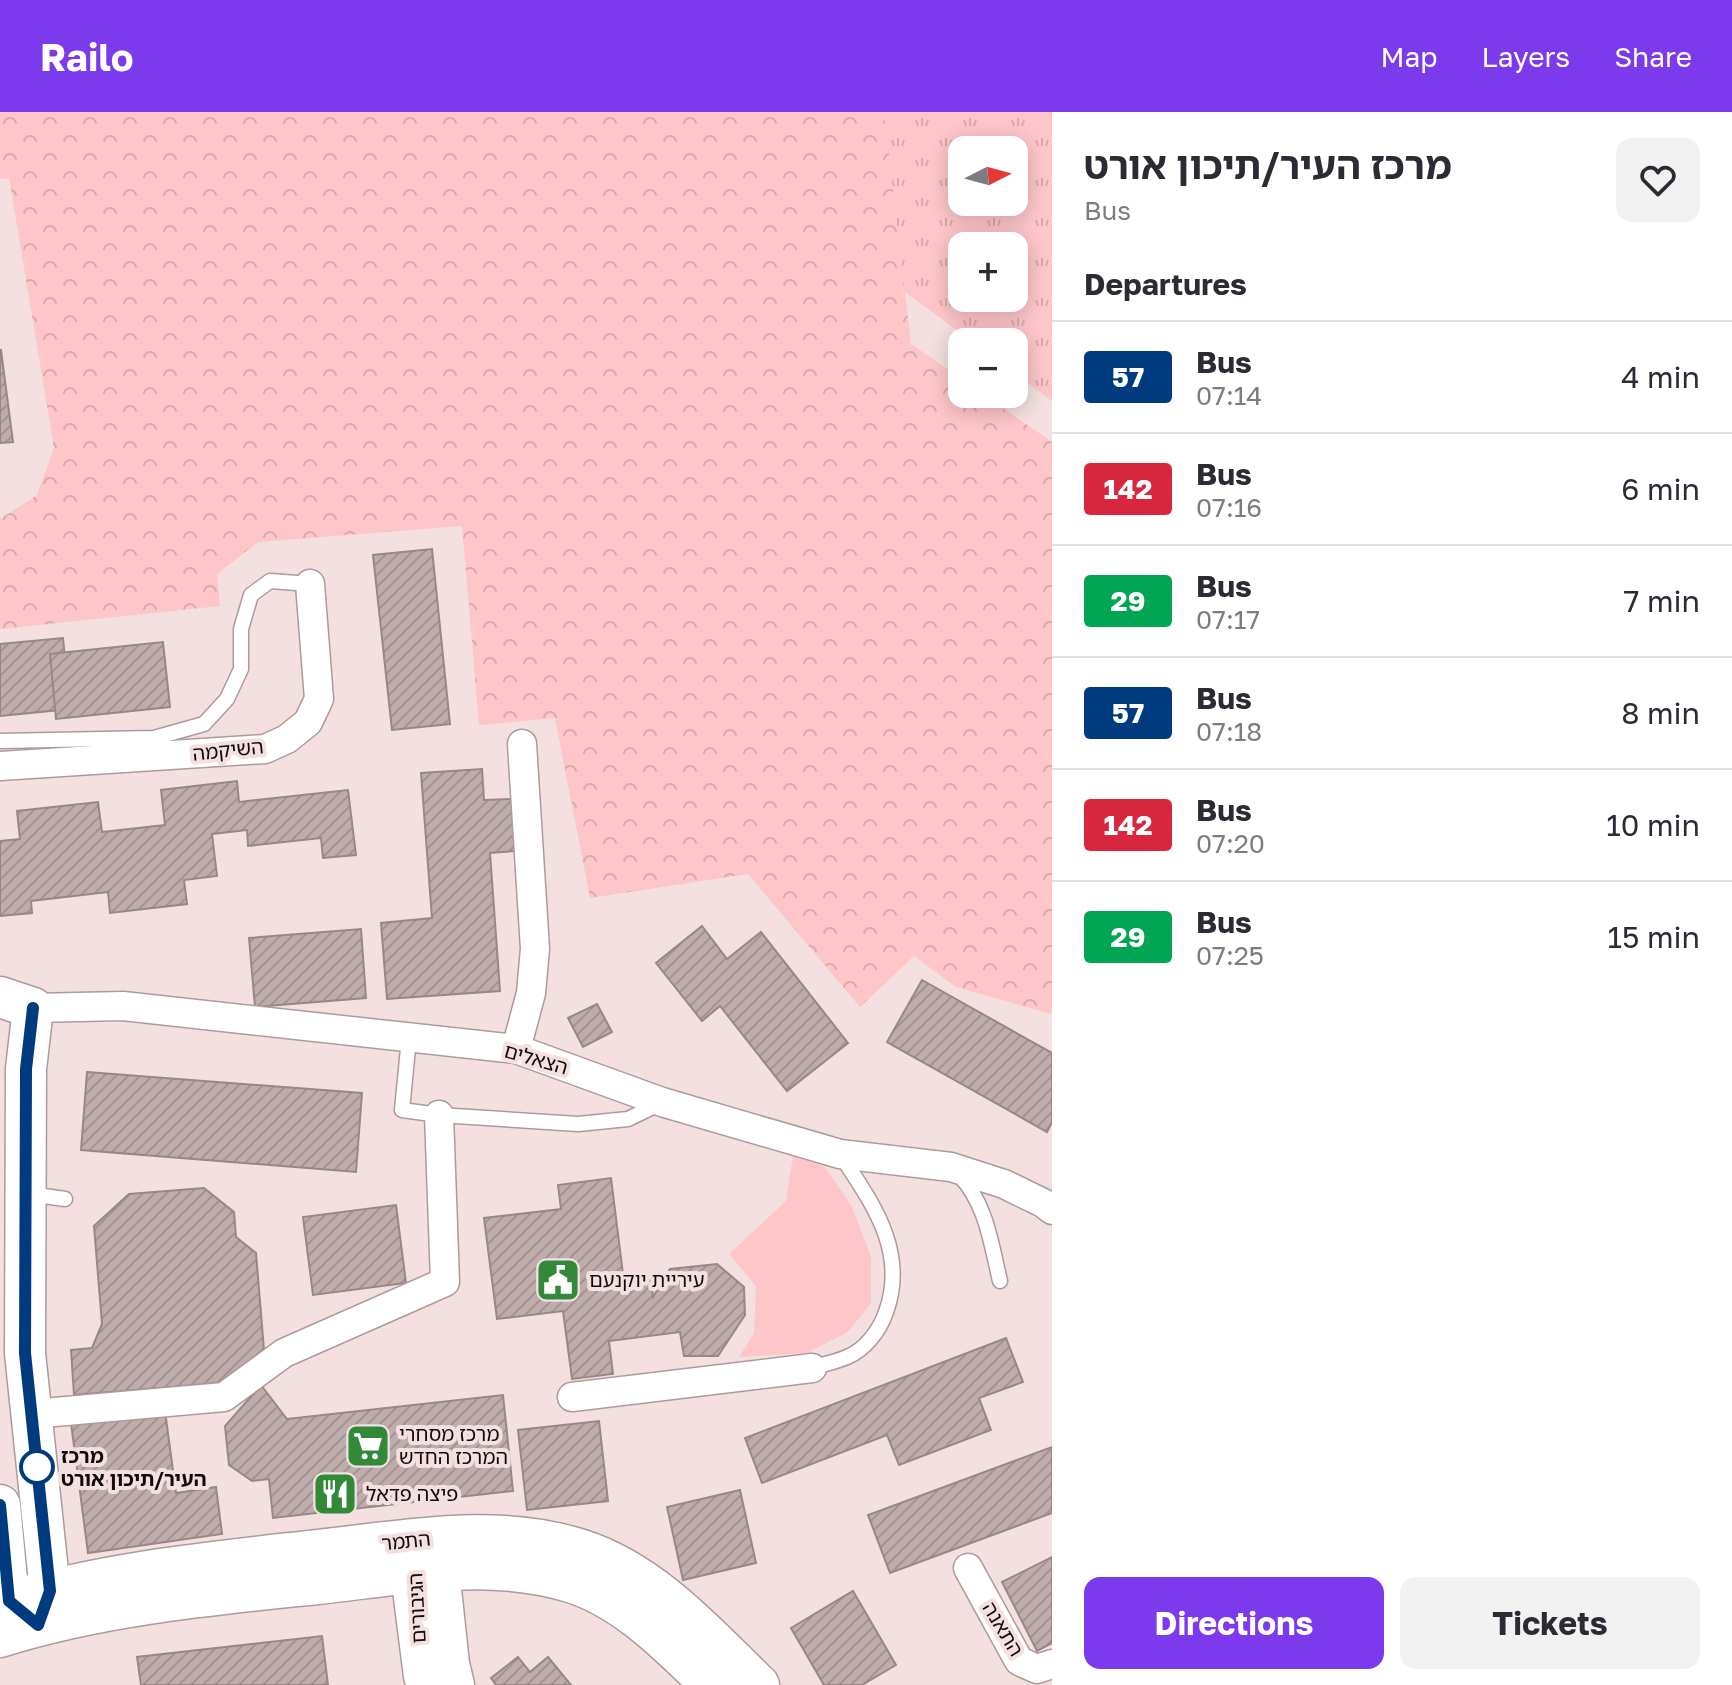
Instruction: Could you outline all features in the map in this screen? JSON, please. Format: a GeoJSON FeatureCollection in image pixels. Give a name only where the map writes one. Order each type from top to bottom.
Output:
{"type":"FeatureCollection","features":[{"type":"Feature","properties":{"kind":"main road"},"geometry":{"type":"LineString","coordinates":[[17,1002],[46,1197],[9,1294],[25,1353],[32,1414],[19,1612]]}},
{"type":"Feature","properties":{"kind":"main road"},"geometry":{"type":"LineString","coordinates":[[0,1505],[19,1612]]}},
{"type":"Feature","properties":{"kind":"main road","name":"התמר"},"geometry":{"type":"LineString","coordinates":[[19,1612],[195,1597],[424,1561],[495,1535],[541,1540],[582,1550],[623,1567],[694,1622],[759,1685]]}},
{"type":"Feature","properties":{"kind":"main road","name":"התמר"},"geometry":{"type":"LineString","coordinates":[[424,1561],[535,1573],[572,1582],[607,1597],[671,1647],[711,1685]]}},
{"type":"Feature","properties":{"kind":"main road","name":"הגיבורים"},"geometry":{"type":"LineString","coordinates":[[424,1561],[446,1638],[454,1685]]}},
{"type":"Feature","properties":{"kind":"main road","name":"הגיבורים"},"geometry":{"type":"LineString","coordinates":[[424,1561],[425,1685]]}},
{"type":"Feature","properties":{"kind":"main road"},"geometry":{"type":"LineString","coordinates":[[446,1638],[468,1598],[499,1569]]}},
{"type":"Feature","properties":{"kind":"street","name":"השיקמה"},"geometry":{"type":"LineString","coordinates":[[0,766],[265,749],[287,739],[308,722],[319,699],[310,584]]}},
{"type":"Feature","properties":{"kind":"street"},"geometry":{"type":"LineString","coordinates":[[516,1049],[531,993],[535,949],[522,744]]}},
{"type":"Feature","properties":{"kind":"street","name":"הצאלים"},"geometry":{"type":"LineString","coordinates":[[17,1002],[123,1006],[516,1049],[662,1102],[840,1154],[951,1167],[1004,1184],[1052,1210]]}},
{"type":"Feature","properties":{"kind":"street"},"geometry":{"type":"LineString","coordinates":[[32,1414],[224,1397],[284,1353],[445,1282],[439,1115]]}},
{"type":"Feature","properties":{"kind":"street"},"geometry":{"type":"LineString","coordinates":[[572,1397],[812,1368]]}},
{"type":"Feature","properties":{"kind":"street","name":"התאנה"},"geometry":{"type":"LineString","coordinates":[[968,1568],[1019,1661],[1037,1669],[1052,1664]]}},
{"type":"Feature","properties":{"kind":"lane"},"geometry":{"type":"LineString","coordinates":[[0,741],[154,738],[204,724],[227,699],[241,669],[241,629],[251,595],[270,581],[310,584]]}},
{"type":"Feature","properties":{"kind":"lane"},"geometry":{"type":"LineString","coordinates":[[409,1038],[402,1110],[578,1124],[628,1119],[662,1102]]}},
{"type":"Feature","properties":{"kind":"lane"},"geometry":{"type":"LineString","coordinates":[[812,1368],[850,1357],[880,1329],[894,1290],[892,1249],[871,1201],[840,1154]]}},
{"type":"Feature","properties":{"kind":"lane"},"geometry":{"type":"LineString","coordinates":[[951,1167],[971,1187],[984,1213],[1000,1281]]}},
{"type":"Feature","properties":{"kind":"green space"},"geometry":{"type":"Polygon","coordinates":[[[0,112],[884,112],[911,344],[948,369],[948,408],[1003,408],[1052,442],[1052,1014],[956,987],[914,956],[860,1007],[748,874],[590,898],[555,718],[479,725],[462,526],[258,542],[217,574],[220,606],[0,629],[0,519],[37,495],[54,448],[9,178],[0,179],[0,112]]]}},
{"type":"Feature","properties":{"kind":"green space"},"geometry":{"type":"Polygon","coordinates":[[[845,112],[1052,112],[1052,401],[1028,383],[1028,328],[954,328],[879,273],[845,112]]]}},
{"type":"Feature","properties":{"kind":"green space"},"geometry":{"type":"Polygon","coordinates":[[[793,1156],[825,1167],[852,1207],[871,1257],[871,1303],[848,1332],[807,1353],[739,1357],[754,1333],[756,1286],[729,1254],[786,1201],[793,1156]]]}},
{"type":"Feature","properties":{"kind":"building"},"geometry":{"type":"Polygon","coordinates":[[[0,350],[13,442],[0,443],[0,350]]]}},
{"type":"Feature","properties":{"kind":"building"},"geometry":{"type":"Polygon","coordinates":[[[432,549],[450,724],[392,730],[373,555],[432,549]]]}},
{"type":"Feature","properties":{"kind":"building"},"geometry":{"type":"Polygon","coordinates":[[[63,638],[70,709],[0,716],[0,644],[63,638]]]}},
{"type":"Feature","properties":{"kind":"building"},"geometry":{"type":"Polygon","coordinates":[[[163,642],[170,707],[56,719],[50,654],[163,642]]]}},
{"type":"Feature","properties":{"kind":"building"},"geometry":{"type":"Polygon","coordinates":[[[482,769],[484,800],[512,799],[516,851],[490,853],[500,991],[387,999],[381,923],[432,918],[421,773],[482,769]]]}},
{"type":"Feature","properties":{"kind":"building"},"geometry":{"type":"Polygon","coordinates":[[[237,781],[239,802],[348,790],[356,855],[323,858],[321,838],[248,846],[247,830],[212,834],[217,876],[184,880],[187,904],[110,913],[108,892],[31,901],[32,913],[0,916],[0,841],[20,839],[17,811],[98,802],[102,832],[165,825],[161,790],[237,781]]]}},
{"type":"Feature","properties":{"kind":"building"},"geometry":{"type":"Polygon","coordinates":[[[702,926],[727,959],[761,932],[848,1043],[787,1091],[720,1006],[702,1021],[656,963],[702,926]]]}},
{"type":"Feature","properties":{"kind":"building"},"geometry":{"type":"Polygon","coordinates":[[[361,929],[366,998],[255,1007],[249,938],[361,929]]]}},
{"type":"Feature","properties":{"kind":"building"},"geometry":{"type":"Polygon","coordinates":[[[922,980],[1052,1053],[1052,1122],[1047,1132],[887,1042],[922,980]]]}},
{"type":"Feature","properties":{"kind":"building"},"geometry":{"type":"Polygon","coordinates":[[[597,1004],[612,1032],[583,1047],[568,1018],[597,1004]]]}},
{"type":"Feature","properties":{"kind":"building"},"geometry":{"type":"Polygon","coordinates":[[[87,1072],[362,1093],[356,1172],[81,1150],[87,1072]]]}},
{"type":"Feature","properties":{"kind":"building","name":"עיריית יוקנעם"},"geometry":{"type":"Polygon","coordinates":[[[611,1178],[624,1282],[651,1278],[653,1297],[670,1269],[717,1264],[744,1287],[745,1315],[718,1356],[684,1356],[680,1332],[609,1341],[613,1374],[572,1379],[563,1311],[497,1319],[484,1218],[561,1209],[558,1185],[611,1178]]]}},
{"type":"Feature","properties":{"kind":"building"},"geometry":{"type":"Polygon","coordinates":[[[204,1188],[234,1212],[236,1237],[256,1253],[264,1350],[220,1383],[74,1395],[71,1350],[92,1348],[102,1324],[94,1226],[129,1194],[204,1188]]]}},
{"type":"Feature","properties":{"kind":"building"},"geometry":{"type":"Polygon","coordinates":[[[396,1205],[406,1283],[313,1295],[303,1217],[396,1205]]]}},
{"type":"Feature","properties":{"kind":"building"},"geometry":{"type":"Polygon","coordinates":[[[1006,1338],[1023,1382],[979,1398],[991,1430],[899,1465],[887,1435],[762,1483],[745,1438],[1006,1338]]]}},
{"type":"Feature","properties":{"kind":"building","name":"מרכז מסחרי המרכז החדש"},"geometry":{"type":"Polygon","coordinates":[[[261,1385],[287,1419],[503,1395],[513,1491],[273,1518],[269,1479],[252,1481],[229,1465],[225,1426],[261,1385]]]}},
{"type":"Feature","properties":{"kind":"building"},"geometry":{"type":"Polygon","coordinates":[[[165,1411],[176,1493],[216,1487],[222,1534],[88,1553],[71,1423],[165,1411]]]}},
{"type":"Feature","properties":{"kind":"building"},"geometry":{"type":"Polygon","coordinates":[[[599,1421],[608,1501],[527,1510],[518,1430],[599,1421]]]}},
{"type":"Feature","properties":{"kind":"building"},"geometry":{"type":"Polygon","coordinates":[[[1052,1447],[1052,1513],[890,1573],[868,1515],[1052,1447]]]}},
{"type":"Feature","properties":{"kind":"building"},"geometry":{"type":"Polygon","coordinates":[[[740,1490],[756,1563],[683,1580],[667,1507],[740,1490]]]}},
{"type":"Feature","properties":{"kind":"building"},"geometry":{"type":"Polygon","coordinates":[[[1052,1557],[1052,1643],[1037,1651],[1002,1582],[1052,1557]]]}},
{"type":"Feature","properties":{"kind":"building"},"geometry":{"type":"Polygon","coordinates":[[[853,1591],[896,1665],[862,1685],[824,1685],[791,1628],[853,1591]]]}},
{"type":"Feature","properties":{"kind":"building"},"geometry":{"type":"Polygon","coordinates":[[[322,1636],[328,1685],[141,1685],[137,1657],[322,1636]]]}},
{"type":"Feature","properties":{"kind":"building"},"geometry":{"type":"Polygon","coordinates":[[[518,1657],[530,1672],[548,1657],[571,1685],[496,1685],[491,1678],[518,1657]]]}},
{"type":"Feature","properties":{"kind":"bus line","name":"57"},"geometry":{"type":"LineString","coordinates":[[0,1505],[9,1601],[38,1625],[50,1591],[25,1353],[26,1069],[33,1008]]}},
{"type":"Feature","properties":{"kind":"place","name":"עיריית יוקנעם"},"geometry":{"type":"Point","coordinates":[558,1280]}},
{"type":"Feature","properties":{"kind":"place","name":"מרכז מסחרי המרכז החדש"},"geometry":{"type":"Point","coordinates":[368,1446]}},
{"type":"Feature","properties":{"kind":"place","name":"מרכז העיר/תיכון אורט"},"geometry":{"type":"Point","coordinates":[37,1467]}},
{"type":"Feature","properties":{"kind":"place","name":"פיצה פדאל"},"geometry":{"type":"Point","coordinates":[335,1494]}}]}
